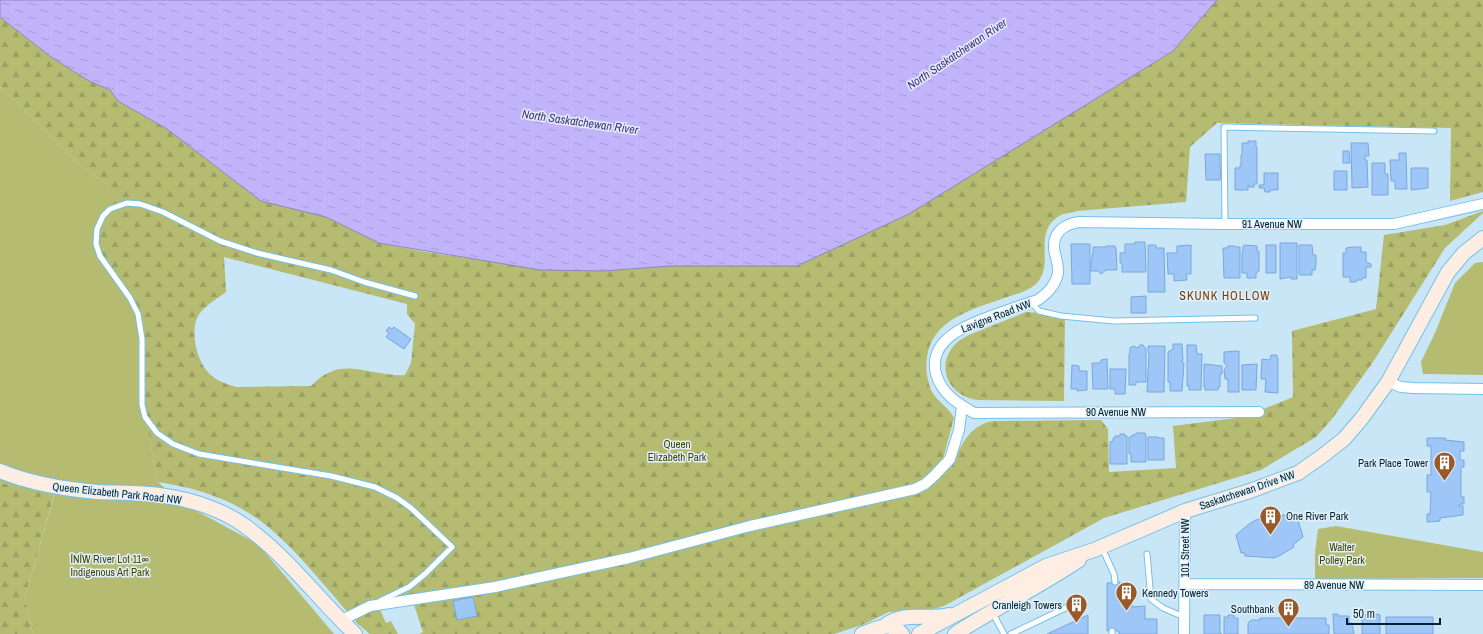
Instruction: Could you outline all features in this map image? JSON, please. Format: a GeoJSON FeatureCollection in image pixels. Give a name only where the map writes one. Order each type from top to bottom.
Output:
{"type":"FeatureCollection","features":[{"type":"Feature","properties":{"kind":"main road","name":"Saskatchewan Drive NW"},"geometry":{"type":"LineString","coordinates":[[919,634],[1046,566],[1098,548],[1185,511],[1250,491],[1298,473],[1344,439],[1362,418],[1388,382],[1448,272],[1464,253],[1483,238]]}},
{"type":"Feature","properties":{"kind":"main road","name":"Queen Elizabeth Park Road NW"},"geometry":{"type":"LineString","coordinates":[[0,470],[35,483],[54,487],[75,490],[166,496],[187,500],[207,507],[245,526],[257,536],[288,565],[340,621],[355,634]]}},
{"type":"Feature","properties":{"kind":"main road","name":"Saskatchewan Drive NW"},"geometry":{"type":"LineString","coordinates":[[955,634],[992,611],[1055,576],[1098,548]]}},
{"type":"Feature","properties":{"kind":"main road"},"geometry":{"type":"LineString","coordinates":[[862,634],[886,625],[898,618],[932,617],[959,613]]}},
{"type":"Feature","properties":{"kind":"main road"},"geometry":{"type":"LineString","coordinates":[[886,625],[898,629],[902,634]]}},
{"type":"Feature","properties":{"kind":"street","name":"91 Avenue NW"},"geometry":{"type":"LineString","coordinates":[[1060,230],[1066,225],[1079,222],[1394,224],[1483,204]]}},
{"type":"Feature","properties":{"kind":"street","name":"Lavigne Road NW"},"geometry":{"type":"LineString","coordinates":[[974,413],[962,406],[942,389],[935,370],[935,360],[942,344],[954,332],[972,323],[1038,300],[1046,295],[1056,281],[1058,273],[1054,242],[1060,230]]}},
{"type":"Feature","properties":{"kind":"street"},"geometry":{"type":"LineString","coordinates":[[1388,382],[1401,387],[1412,388],[1483,389]]}},
{"type":"Feature","properties":{"kind":"street"},"geometry":{"type":"LineString","coordinates":[[340,621],[370,606],[495,587],[629,558],[750,526],[915,490],[925,484],[950,459],[959,430],[962,406]]}},
{"type":"Feature","properties":{"kind":"street","name":"90 Avenue NW"},"geometry":{"type":"LineString","coordinates":[[974,413],[1259,412]]}},
{"type":"Feature","properties":{"kind":"street","name":"101 Street NW"},"geometry":{"type":"LineString","coordinates":[[1184,634],[1185,511]]}},
{"type":"Feature","properties":{"kind":"street","name":"89 Avenue NW"},"geometry":{"type":"LineString","coordinates":[[1185,584],[1483,585]]}},
{"type":"Feature","properties":{"kind":"lane"},"geometry":{"type":"LineString","coordinates":[[1225,224],[1224,127],[1434,131]]}},
{"type":"Feature","properties":{"kind":"lane"},"geometry":{"type":"LineString","coordinates":[[370,606],[409,587],[425,574],[452,547],[411,508],[390,493],[375,487],[331,476],[199,454],[173,444],[157,433],[145,416],[142,404],[142,339],[138,314],[130,298],[100,256],[96,242],[97,229],[103,216],[110,209],[127,202],[140,204],[163,212],[220,241],[257,253],[331,270],[364,282],[415,296]]}},
{"type":"Feature","properties":{"kind":"lane"},"geometry":{"type":"LineString","coordinates":[[1031,302],[1039,311],[1062,316],[1114,321],[1255,318]]}},
{"type":"Feature","properties":{"kind":"lane"},"geometry":{"type":"LineString","coordinates":[[1098,548],[1114,574],[1115,582]]}},
{"type":"Feature","properties":{"kind":"lane"},"geometry":{"type":"LineString","coordinates":[[1147,554],[1151,599],[1163,608],[1184,617]]}},
{"type":"Feature","properties":{"kind":"lane"},"geometry":{"type":"LineString","coordinates":[[1011,634],[1078,602]]}},
{"type":"Feature","properties":{"kind":"lane"},"geometry":{"type":"LineString","coordinates":[[992,611],[1004,634]]}},
{"type":"Feature","properties":{"kind":"green space","name":"Queen Elizabeth Park"},"geometry":{"type":"Polygon","coordinates":[[[1217,0],[1483,0],[1483,192],[1450,201],[1451,128],[1217,123],[1190,147],[1186,202],[1077,211],[1059,216],[1051,223],[1047,231],[1045,239],[1044,266],[1042,275],[1037,283],[1025,291],[973,309],[950,321],[940,330],[933,340],[928,352],[926,371],[931,390],[936,398],[954,418],[943,459],[950,469],[962,445],[971,433],[984,424],[993,421],[1101,420],[1108,429],[1109,472],[1176,468],[1173,426],[1244,417],[1293,397],[1292,331],[1376,309],[1384,235],[1445,225],[1483,211],[1483,213],[1445,248],[1373,362],[1332,419],[1316,437],[1261,470],[1104,518],[944,606],[930,610],[889,612],[862,625],[834,634],[419,634],[423,632],[412,599],[378,605],[386,623],[391,621],[398,634],[370,634],[359,625],[291,548],[255,517],[216,496],[158,482],[145,417],[104,262],[96,244],[108,185],[81,166],[0,86],[0,17],[51,57],[89,81],[110,90],[118,101],[167,129],[261,201],[326,217],[379,243],[467,258],[603,271],[670,266],[797,266],[909,213],[1173,51],[1217,0]],[[224,257],[226,292],[209,304],[200,313],[195,326],[195,343],[203,366],[210,374],[220,381],[236,387],[311,386],[327,373],[343,369],[405,375],[411,363],[415,324],[407,314],[407,304],[224,257]]]}},
{"type":"Feature","properties":{"kind":"green space","name":"ÎNÎW River Lot 11∞ Indigenous Art Park"},"geometry":{"type":"Polygon","coordinates":[[[0,86],[81,166],[108,185],[110,209],[99,222],[97,248],[130,298],[140,326],[141,397],[158,482],[182,503],[258,544],[334,634],[33,634],[25,597],[55,493],[0,483],[0,86]]]}},
{"type":"Feature","properties":{"kind":"green space"},"geometry":{"type":"Polygon","coordinates":[[[1483,262],[1483,375],[1423,374],[1421,362],[1435,333],[1455,283],[1475,263],[1483,262]]]}},
{"type":"Feature","properties":{"kind":"green space"},"geometry":{"type":"Polygon","coordinates":[[[1026,312],[1065,314],[1064,401],[978,400],[965,396],[956,390],[949,381],[946,372],[946,361],[950,351],[957,342],[969,335],[1026,312]]]}},
{"type":"Feature","properties":{"kind":"green space"},"geometry":{"type":"Polygon","coordinates":[[[0,483],[55,492],[25,597],[33,634],[0,634],[0,483]]]}},
{"type":"Feature","properties":{"kind":"green space","name":"Walter Polley Park"},"geometry":{"type":"Polygon","coordinates":[[[1336,526],[1483,552],[1483,578],[1315,579],[1315,553],[1318,529],[1336,526]]]}},
{"type":"Feature","properties":{"kind":"water","name":"North Saskatchewan River"},"geometry":{"type":"Polygon","coordinates":[[[0,0],[1217,0],[1173,51],[909,214],[797,266],[670,266],[603,271],[540,270],[379,243],[326,217],[261,201],[167,129],[118,101],[110,90],[89,81],[51,57],[0,17],[0,0]]]}},
{"type":"Feature","properties":{"kind":"building"},"geometry":{"type":"Polygon","coordinates":[[[1248,141],[1256,141],[1257,184],[1254,184],[1254,187],[1249,187],[1248,185],[1248,190],[1235,190],[1235,168],[1240,168],[1241,165],[1242,143],[1248,143],[1248,141]]]}},
{"type":"Feature","properties":{"kind":"building"},"geometry":{"type":"Polygon","coordinates":[[[1351,143],[1368,143],[1369,156],[1365,156],[1365,160],[1367,160],[1368,187],[1352,188],[1351,143]]]}},
{"type":"Feature","properties":{"kind":"building"},"geometry":{"type":"Polygon","coordinates":[[[1343,151],[1349,151],[1350,163],[1343,163],[1343,151]]]}},
{"type":"Feature","properties":{"kind":"building"},"geometry":{"type":"Polygon","coordinates":[[[1399,153],[1406,153],[1407,189],[1395,189],[1395,181],[1391,181],[1390,160],[1399,160],[1399,153]]]}},
{"type":"Feature","properties":{"kind":"building"},"geometry":{"type":"Polygon","coordinates":[[[1205,154],[1220,154],[1220,180],[1206,180],[1205,154]]]}},
{"type":"Feature","properties":{"kind":"building"},"geometry":{"type":"Polygon","coordinates":[[[1372,163],[1385,163],[1385,174],[1388,174],[1388,195],[1372,195],[1372,163]]]}},
{"type":"Feature","properties":{"kind":"building"},"geometry":{"type":"Polygon","coordinates":[[[1411,168],[1428,168],[1428,188],[1411,190],[1411,168]]]}},
{"type":"Feature","properties":{"kind":"building"},"geometry":{"type":"Polygon","coordinates":[[[1334,171],[1347,171],[1347,190],[1334,190],[1334,171]]]}},
{"type":"Feature","properties":{"kind":"building"},"geometry":{"type":"Polygon","coordinates":[[[1264,173],[1278,173],[1278,190],[1270,190],[1270,192],[1265,192],[1264,188],[1259,188],[1259,185],[1264,185],[1264,173]]]}},
{"type":"Feature","properties":{"kind":"building"},"geometry":{"type":"Polygon","coordinates":[[[1135,242],[1145,242],[1146,272],[1122,272],[1120,253],[1125,253],[1125,244],[1135,244],[1135,242]]]}},
{"type":"Feature","properties":{"kind":"building"},"geometry":{"type":"Polygon","coordinates":[[[1280,243],[1297,243],[1297,279],[1291,279],[1291,277],[1280,279],[1280,243]]]}},
{"type":"Feature","properties":{"kind":"building"},"geometry":{"type":"Polygon","coordinates":[[[1071,244],[1090,244],[1090,284],[1072,284],[1071,244]]]}},
{"type":"Feature","properties":{"kind":"building"},"geometry":{"type":"Polygon","coordinates":[[[1148,245],[1156,245],[1156,248],[1164,248],[1165,292],[1148,292],[1148,245]]]}},
{"type":"Feature","properties":{"kind":"building"},"geometry":{"type":"Polygon","coordinates":[[[1191,245],[1191,274],[1186,274],[1187,280],[1174,281],[1174,274],[1168,274],[1167,253],[1177,253],[1177,246],[1191,245]]]}},
{"type":"Feature","properties":{"kind":"building"},"geometry":{"type":"Polygon","coordinates":[[[1266,245],[1276,245],[1276,273],[1266,273],[1266,245]]]}},
{"type":"Feature","properties":{"kind":"building"},"geometry":{"type":"Polygon","coordinates":[[[1299,245],[1312,245],[1313,255],[1316,255],[1316,263],[1315,270],[1312,270],[1312,275],[1299,274],[1299,245]]]}},
{"type":"Feature","properties":{"kind":"building"},"geometry":{"type":"Polygon","coordinates":[[[1115,246],[1116,248],[1117,270],[1106,270],[1101,274],[1098,271],[1091,271],[1093,247],[1115,246]]]}},
{"type":"Feature","properties":{"kind":"building"},"geometry":{"type":"Polygon","coordinates":[[[1228,246],[1240,247],[1240,278],[1224,278],[1223,248],[1228,248],[1228,246]]]}},
{"type":"Feature","properties":{"kind":"building"},"geometry":{"type":"Polygon","coordinates":[[[1243,246],[1257,246],[1257,251],[1259,251],[1259,271],[1256,273],[1256,278],[1247,278],[1247,273],[1242,273],[1242,252],[1243,246]]]}},
{"type":"Feature","properties":{"kind":"building"},"geometry":{"type":"Polygon","coordinates":[[[1361,247],[1361,252],[1366,252],[1366,262],[1371,264],[1371,267],[1366,267],[1366,278],[1357,280],[1356,282],[1350,282],[1350,277],[1343,277],[1343,253],[1346,253],[1346,248],[1361,247]]]}},
{"type":"Feature","properties":{"kind":"building"},"geometry":{"type":"Polygon","coordinates":[[[1146,296],[1146,313],[1131,313],[1131,297],[1146,296]]]}},
{"type":"Feature","properties":{"kind":"building"},"geometry":{"type":"Polygon","coordinates":[[[389,327],[392,329],[394,327],[411,339],[404,349],[386,337],[389,333],[386,331],[389,327]]]}},
{"type":"Feature","properties":{"kind":"building"},"geometry":{"type":"Polygon","coordinates":[[[1173,344],[1182,344],[1183,360],[1181,361],[1184,363],[1182,391],[1170,391],[1170,382],[1168,382],[1168,352],[1173,349],[1173,344]]]}},
{"type":"Feature","properties":{"kind":"building"},"geometry":{"type":"Polygon","coordinates":[[[1140,345],[1143,345],[1146,349],[1146,382],[1136,382],[1136,385],[1129,385],[1130,348],[1133,346],[1138,348],[1140,345]]]}},
{"type":"Feature","properties":{"kind":"building"},"geometry":{"type":"Polygon","coordinates":[[[1187,345],[1196,345],[1197,354],[1202,354],[1201,390],[1189,390],[1189,386],[1187,386],[1187,345]]]}},
{"type":"Feature","properties":{"kind":"building"},"geometry":{"type":"Polygon","coordinates":[[[1148,346],[1165,346],[1164,392],[1147,392],[1148,346]]]}},
{"type":"Feature","properties":{"kind":"building"},"geometry":{"type":"Polygon","coordinates":[[[1239,351],[1239,392],[1228,392],[1228,379],[1225,379],[1224,370],[1227,366],[1224,363],[1224,352],[1239,351]]]}},
{"type":"Feature","properties":{"kind":"building"},"geometry":{"type":"Polygon","coordinates":[[[1271,355],[1277,355],[1278,358],[1278,393],[1265,392],[1266,379],[1261,379],[1262,359],[1270,360],[1271,355]]]}},
{"type":"Feature","properties":{"kind":"building"},"geometry":{"type":"Polygon","coordinates":[[[1107,359],[1108,389],[1093,389],[1092,363],[1101,363],[1101,360],[1107,359]]]}},
{"type":"Feature","properties":{"kind":"building"},"geometry":{"type":"Polygon","coordinates":[[[1204,364],[1222,366],[1222,374],[1220,374],[1220,387],[1218,387],[1218,390],[1205,390],[1204,364]]]}},
{"type":"Feature","properties":{"kind":"building"},"geometry":{"type":"Polygon","coordinates":[[[1257,364],[1256,390],[1242,390],[1242,365],[1257,364]]]}},
{"type":"Feature","properties":{"kind":"building"},"geometry":{"type":"Polygon","coordinates":[[[1072,365],[1079,366],[1079,371],[1087,371],[1087,390],[1077,391],[1077,389],[1071,389],[1072,365]]]}},
{"type":"Feature","properties":{"kind":"building"},"geometry":{"type":"Polygon","coordinates":[[[1110,369],[1126,369],[1125,394],[1115,394],[1115,389],[1110,389],[1110,369]]]}},
{"type":"Feature","properties":{"kind":"building"},"geometry":{"type":"Polygon","coordinates":[[[1136,433],[1145,433],[1146,462],[1131,462],[1131,454],[1129,454],[1129,437],[1136,435],[1136,433]]]}},
{"type":"Feature","properties":{"kind":"building"},"geometry":{"type":"Polygon","coordinates":[[[1120,434],[1125,434],[1125,436],[1127,436],[1127,464],[1110,464],[1110,442],[1113,441],[1115,436],[1120,436],[1120,434]]]}},
{"type":"Feature","properties":{"kind":"building"},"geometry":{"type":"Polygon","coordinates":[[[1148,437],[1164,438],[1164,460],[1148,460],[1148,437]]]}},
{"type":"Feature","properties":{"kind":"building","name":"Park Place Tower"},"geometry":{"type":"Polygon","coordinates":[[[1427,438],[1446,438],[1445,440],[1464,442],[1464,451],[1460,451],[1460,460],[1464,460],[1464,467],[1461,467],[1461,497],[1464,497],[1464,504],[1460,504],[1459,506],[1463,506],[1463,515],[1440,518],[1440,521],[1427,522],[1427,514],[1430,514],[1431,492],[1427,492],[1427,475],[1431,475],[1431,446],[1427,446],[1427,438]]]}},
{"type":"Feature","properties":{"kind":"building","name":"One River Park"},"geometry":{"type":"Polygon","coordinates":[[[1272,515],[1297,516],[1303,537],[1293,545],[1294,547],[1274,558],[1245,556],[1245,553],[1241,553],[1236,535],[1256,520],[1272,515]]]}},
{"type":"Feature","properties":{"kind":"building","name":"Kennedy Towers"},"geometry":{"type":"Polygon","coordinates":[[[1120,582],[1120,595],[1132,595],[1132,607],[1145,606],[1145,619],[1157,619],[1157,634],[1119,634],[1119,631],[1107,631],[1107,583],[1120,582]]]}},
{"type":"Feature","properties":{"kind":"building"},"geometry":{"type":"Polygon","coordinates":[[[473,597],[477,616],[457,620],[453,601],[473,597]]]}},
{"type":"Feature","properties":{"kind":"building"},"geometry":{"type":"Polygon","coordinates":[[[1371,613],[1380,615],[1380,634],[1362,634],[1362,614],[1370,615],[1371,613]]]}},
{"type":"Feature","properties":{"kind":"building"},"geometry":{"type":"Polygon","coordinates":[[[1333,614],[1338,614],[1338,616],[1349,616],[1349,623],[1352,623],[1354,634],[1334,634],[1333,614]]]}},
{"type":"Feature","properties":{"kind":"building","name":"Cranleigh Towers"},"geometry":{"type":"Polygon","coordinates":[[[1088,615],[1088,634],[1047,634],[1088,615]]]}},
{"type":"Feature","properties":{"kind":"building"},"geometry":{"type":"Polygon","coordinates":[[[1204,615],[1220,615],[1220,633],[1222,634],[1204,634],[1204,615]]]}},
{"type":"Feature","properties":{"kind":"building"},"geometry":{"type":"Polygon","coordinates":[[[1228,615],[1234,615],[1234,618],[1238,618],[1238,634],[1224,634],[1224,617],[1228,617],[1228,615]]]}},
{"type":"Feature","properties":{"kind":"building"},"geometry":{"type":"Polygon","coordinates":[[[1386,617],[1433,617],[1433,634],[1386,634],[1386,617]]]}},
{"type":"Feature","properties":{"kind":"building","name":"Southbank"},"geometry":{"type":"Polygon","coordinates":[[[1260,618],[1326,618],[1326,625],[1329,625],[1329,634],[1248,634],[1248,623],[1251,620],[1260,620],[1260,618]]]}},
{"type":"Feature","properties":{"kind":"place","name":"Park Place Tower"},"geometry":{"type":"Point","coordinates":[1444,482]}},
{"type":"Feature","properties":{"kind":"place","name":"One River Park"},"geometry":{"type":"Point","coordinates":[1270,536]}},
{"type":"Feature","properties":{"kind":"place","name":"Kennedy Towers"},"geometry":{"type":"Point","coordinates":[1126,612]}},
{"type":"Feature","properties":{"kind":"place","name":"Cranleigh Towers"},"geometry":{"type":"Point","coordinates":[1077,624]}},
{"type":"Feature","properties":{"kind":"place","name":"Southbank"},"geometry":{"type":"Point","coordinates":[1289,628]}},
{"type":"Feature","properties":{"kind":"district","name":"SKUNK HOLLOW"},"geometry":{"type":"Point","coordinates":[1225,296]}}]}
